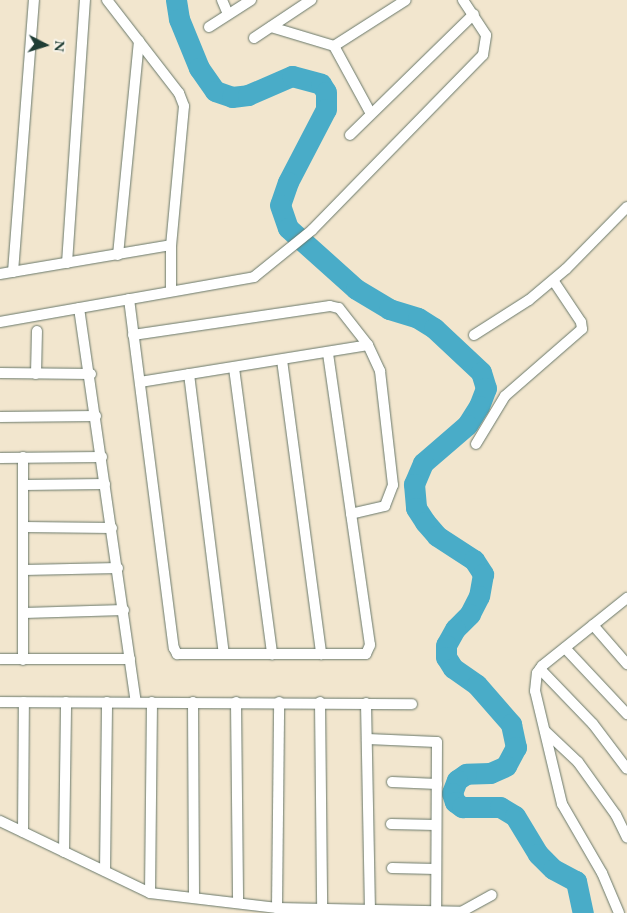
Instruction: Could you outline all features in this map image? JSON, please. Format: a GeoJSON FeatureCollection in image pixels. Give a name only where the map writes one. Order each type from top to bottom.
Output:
{"type":"FeatureCollection","features":[{"type":"Feature","properties":{"kind":"street"},"geometry":{"type":"LineString","coordinates":[[13,272],[34,0]]}},
{"type":"Feature","properties":{"kind":"street"},"geometry":{"type":"LineString","coordinates":[[67,263],[85,0]]}},
{"type":"Feature","properties":{"kind":"street"},"geometry":{"type":"LineString","coordinates":[[107,0],[179,93],[184,106],[171,245],[171,291]]}},
{"type":"Feature","properties":{"kind":"street"},"geometry":{"type":"LineString","coordinates":[[222,0],[228,14]]}},
{"type":"Feature","properties":{"kind":"street"},"geometry":{"type":"LineString","coordinates":[[209,27],[251,0]]}},
{"type":"Feature","properties":{"kind":"street"},"geometry":{"type":"LineString","coordinates":[[254,38],[311,0]]}},
{"type":"Feature","properties":{"kind":"street"},"geometry":{"type":"LineString","coordinates":[[334,46],[406,0]]}},
{"type":"Feature","properties":{"kind":"street"},"geometry":{"type":"LineString","coordinates":[[0,322],[254,277],[312,230],[483,55],[486,35],[474,14],[463,0]]}},
{"type":"Feature","properties":{"kind":"street"},"geometry":{"type":"LineString","coordinates":[[350,135],[370,112],[474,14]]}},
{"type":"Feature","properties":{"kind":"street"},"geometry":{"type":"LineString","coordinates":[[271,27],[334,46],[370,112]]}},
{"type":"Feature","properties":{"kind":"street"},"geometry":{"type":"LineString","coordinates":[[118,255],[139,41]]}},
{"type":"Feature","properties":{"kind":"street"},"geometry":{"type":"LineString","coordinates":[[474,335],[529,300],[553,280],[627,207]]}},
{"type":"Feature","properties":{"kind":"street"},"geometry":{"type":"LineString","coordinates":[[0,274],[171,245]]}},
{"type":"Feature","properties":{"kind":"street"},"geometry":{"type":"LineString","coordinates":[[476,444],[506,396],[582,329],[581,322],[553,280]]}},
{"type":"Feature","properties":{"kind":"street"},"geometry":{"type":"LineString","coordinates":[[128,299],[174,648],[177,654],[186,656],[224,654],[366,654],[370,645],[328,353]]}},
{"type":"Feature","properties":{"kind":"street"},"geometry":{"type":"LineString","coordinates":[[134,335],[330,306],[339,308],[368,345],[380,371],[393,485],[385,506],[351,514]]}},
{"type":"Feature","properties":{"kind":"street"},"geometry":{"type":"LineString","coordinates":[[79,308],[91,374],[136,702]]}},
{"type":"Feature","properties":{"kind":"street"},"geometry":{"type":"LineString","coordinates":[[36,374],[37,331]]}},
{"type":"Feature","properties":{"kind":"street"},"geometry":{"type":"LineString","coordinates":[[140,382],[368,345]]}},
{"type":"Feature","properties":{"kind":"street"},"geometry":{"type":"LineString","coordinates":[[282,360],[321,654]]}},
{"type":"Feature","properties":{"kind":"street"},"geometry":{"type":"LineString","coordinates":[[234,368],[272,654]]}},
{"type":"Feature","properties":{"kind":"street"},"geometry":{"type":"LineString","coordinates":[[0,373],[91,374]]}},
{"type":"Feature","properties":{"kind":"street"},"geometry":{"type":"LineString","coordinates":[[189,374],[224,654]]}},
{"type":"Feature","properties":{"kind":"street"},"geometry":{"type":"LineString","coordinates":[[0,417],[96,416]]}},
{"type":"Feature","properties":{"kind":"street"},"geometry":{"type":"LineString","coordinates":[[0,458],[102,457]]}},
{"type":"Feature","properties":{"kind":"street"},"geometry":{"type":"LineString","coordinates":[[23,458],[23,660]]}},
{"type":"Feature","properties":{"kind":"street"},"geometry":{"type":"LineString","coordinates":[[23,485],[105,484]]}},
{"type":"Feature","properties":{"kind":"street"},"geometry":{"type":"LineString","coordinates":[[23,527],[112,528]]}},
{"type":"Feature","properties":{"kind":"street"},"geometry":{"type":"LineString","coordinates":[[24,570],[118,568]]}},
{"type":"Feature","properties":{"kind":"street"},"geometry":{"type":"LineString","coordinates":[[619,913],[602,873],[562,804],[535,680],[540,668],[627,598]]}},
{"type":"Feature","properties":{"kind":"street"},"geometry":{"type":"LineString","coordinates":[[24,613],[124,610]]}},
{"type":"Feature","properties":{"kind":"street"},"geometry":{"type":"LineString","coordinates":[[593,625],[627,664]]}},
{"type":"Feature","properties":{"kind":"street"},"geometry":{"type":"LineString","coordinates":[[565,648],[627,714]]}},
{"type":"Feature","properties":{"kind":"street"},"geometry":{"type":"LineString","coordinates":[[0,659],[130,658]]}},
{"type":"Feature","properties":{"kind":"street"},"geometry":{"type":"LineString","coordinates":[[540,668],[593,724],[627,769]]}},
{"type":"Feature","properties":{"kind":"street"},"geometry":{"type":"LineString","coordinates":[[0,702],[320,702],[412,704]]}},
{"type":"Feature","properties":{"kind":"street"},"geometry":{"type":"LineString","coordinates":[[24,702],[24,832]]}},
{"type":"Feature","properties":{"kind":"street"},"geometry":{"type":"LineString","coordinates":[[64,852],[66,702]]}},
{"type":"Feature","properties":{"kind":"street"},"geometry":{"type":"LineString","coordinates":[[105,871],[107,702]]}},
{"type":"Feature","properties":{"kind":"street"},"geometry":{"type":"LineString","coordinates":[[150,893],[152,702]]}},
{"type":"Feature","properties":{"kind":"street"},"geometry":{"type":"LineString","coordinates":[[193,702],[194,898]]}},
{"type":"Feature","properties":{"kind":"street"},"geometry":{"type":"LineString","coordinates":[[236,702],[238,903]]}},
{"type":"Feature","properties":{"kind":"street"},"geometry":{"type":"LineString","coordinates":[[277,908],[279,702]]}},
{"type":"Feature","properties":{"kind":"street"},"geometry":{"type":"LineString","coordinates":[[320,702],[322,908]]}},
{"type":"Feature","properties":{"kind":"street"},"geometry":{"type":"LineString","coordinates":[[366,703],[370,910]]}},
{"type":"Feature","properties":{"kind":"street"},"geometry":{"type":"LineString","coordinates":[[545,731],[578,762],[616,815],[627,838]]}},
{"type":"Feature","properties":{"kind":"street"},"geometry":{"type":"LineString","coordinates":[[367,739],[437,742],[436,912]]}},
{"type":"Feature","properties":{"kind":"street"},"geometry":{"type":"LineString","coordinates":[[392,782],[437,784]]}},
{"type":"Feature","properties":{"kind":"street"},"geometry":{"type":"LineString","coordinates":[[0,821],[150,893],[277,908],[436,912],[461,912],[492,895]]}},
{"type":"Feature","properties":{"kind":"street"},"geometry":{"type":"LineString","coordinates":[[391,824],[436,825]]}},
{"type":"Feature","properties":{"kind":"street"},"geometry":{"type":"LineString","coordinates":[[392,868],[436,869]]}},
{"type":"Feature","properties":{"kind":"waterway"},"geometry":{"type":"LineString","coordinates":[[176,0],[179,19],[199,68],[215,91],[232,97],[248,95],[292,76],[321,84],[326,92],[326,109],[288,182],[280,205],[288,228],[356,289],[389,309],[418,318],[434,328],[481,372],[486,388],[479,406],[467,425],[423,463],[414,484],[416,508],[437,536],[474,560],[483,574],[479,596],[470,614],[455,629],[446,645],[446,657],[453,668],[477,685],[511,724],[516,747],[506,766],[490,773],[466,774],[457,780],[452,793],[455,802],[462,807],[500,807],[515,816],[538,854],[553,869],[576,881],[583,913]]}}]}
